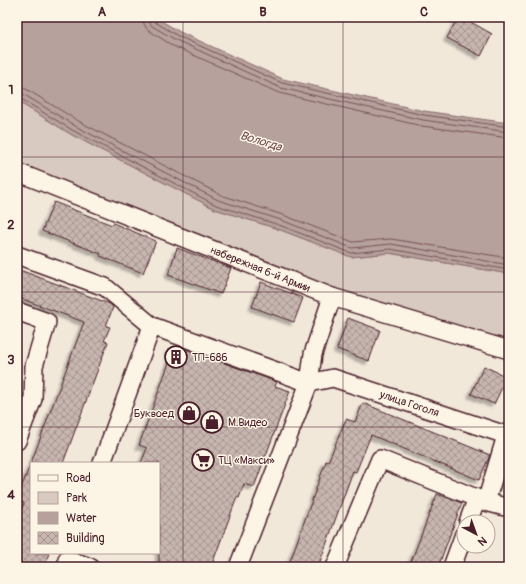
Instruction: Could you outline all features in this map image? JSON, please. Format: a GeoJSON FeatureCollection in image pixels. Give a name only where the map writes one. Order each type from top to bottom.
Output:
{"type":"FeatureCollection","features":[{"type":"Feature","properties":{"kind":"street","name":"набережная 6-й Армии"},"geometry":{"type":"LineString","coordinates":[[17,172],[332,297],[509,350]]}},
{"type":"Feature","properties":{"kind":"street"},"geometry":{"type":"LineString","coordinates":[[17,255],[104,287],[152,326],[309,383]]}},
{"type":"Feature","properties":{"kind":"street"},"geometry":{"type":"LineString","coordinates":[[238,567],[309,383],[313,354],[332,297]]}},
{"type":"Feature","properties":{"kind":"street"},"geometry":{"type":"LineString","coordinates":[[17,311],[47,322],[34,366],[33,399],[17,441]]}},
{"type":"Feature","properties":{"kind":"street"},"geometry":{"type":"LineString","coordinates":[[102,462],[152,326]]}},
{"type":"Feature","properties":{"kind":"street","name":"улица Гоголя"},"geometry":{"type":"LineString","coordinates":[[309,383],[333,378],[507,436]]}},
{"type":"Feature","properties":{"kind":"street"},"geometry":{"type":"LineString","coordinates":[[473,514],[482,500],[507,436]]}},
{"type":"Feature","properties":{"kind":"street"},"geometry":{"type":"LineString","coordinates":[[335,567],[380,458],[482,500],[509,508]]}},
{"type":"Feature","properties":{"kind":"street"},"geometry":{"type":"LineString","coordinates":[[452,567],[457,554]]}},
{"type":"Feature","properties":{"kind":"street"},"geometry":{"type":"LineString","coordinates":[[67,560],[90,567]]}},
{"type":"Feature","properties":{"kind":"green space"},"geometry":{"type":"Polygon","coordinates":[[[17,101],[72,135],[215,209],[278,229],[351,257],[389,253],[509,274],[509,343],[333,293],[17,164],[17,101]]]}},
{"type":"Feature","properties":{"kind":"water","name":"Вологда"},"geometry":{"type":"Polygon","coordinates":[[[17,17],[155,17],[180,32],[283,79],[424,111],[509,123],[509,274],[389,253],[351,257],[278,229],[215,209],[72,135],[17,101],[17,17]]]}},
{"type":"Feature","properties":{"kind":"building"},"geometry":{"type":"Polygon","coordinates":[[[458,17],[462,17],[492,34],[481,56],[447,38],[458,17]]]}},
{"type":"Feature","properties":{"kind":"building"},"geometry":{"type":"Polygon","coordinates":[[[54,202],[112,225],[113,223],[156,241],[143,273],[100,256],[101,254],[42,231],[54,202]]]}},
{"type":"Feature","properties":{"kind":"building"},"geometry":{"type":"Polygon","coordinates":[[[177,248],[231,268],[221,294],[168,275],[177,248]]]}},
{"type":"Feature","properties":{"kind":"building"},"geometry":{"type":"Polygon","coordinates":[[[17,269],[110,304],[113,307],[106,326],[110,327],[104,341],[108,342],[63,462],[31,462],[84,322],[17,297],[17,269]]]}},
{"type":"Feature","properties":{"kind":"building"},"geometry":{"type":"Polygon","coordinates":[[[261,282],[303,298],[294,322],[252,307],[261,282]]]}},
{"type":"Feature","properties":{"kind":"building"},"geometry":{"type":"Polygon","coordinates":[[[348,318],[380,330],[369,361],[337,349],[348,318]]]}},
{"type":"Feature","properties":{"kind":"building","name":"ТЦ «Макси»"},"geometry":{"type":"Polygon","coordinates":[[[168,349],[184,353],[185,349],[277,382],[275,386],[290,391],[254,487],[244,484],[239,498],[237,497],[211,567],[174,567],[159,563],[160,462],[141,462],[147,448],[139,445],[170,360],[168,349]]]}},
{"type":"Feature","properties":{"kind":"building"},"geometry":{"type":"Polygon","coordinates":[[[484,366],[507,377],[494,404],[471,394],[484,366]]]}},
{"type":"Feature","properties":{"kind":"building"},"geometry":{"type":"Polygon","coordinates":[[[363,403],[490,455],[479,480],[371,435],[356,472],[353,471],[318,567],[288,567],[326,461],[328,462],[346,419],[355,422],[363,403]]]}},
{"type":"Feature","properties":{"kind":"building"},"geometry":{"type":"Polygon","coordinates":[[[30,465],[30,554],[49,554],[44,567],[27,567],[17,563],[17,522],[24,503],[17,499],[30,465]]]}},
{"type":"Feature","properties":{"kind":"building"},"geometry":{"type":"Polygon","coordinates":[[[437,494],[462,503],[458,514],[456,514],[456,519],[438,567],[409,567],[437,494]]]}},
{"type":"Feature","properties":{"kind":"place","name":"ТП-686"},"geometry":{"type":"Point","coordinates":[176,357]}},
{"type":"Feature","properties":{"kind":"place","name":"Буквоед"},"geometry":{"type":"Point","coordinates":[189,413]}},
{"type":"Feature","properties":{"kind":"place","name":"М.Видео"},"geometry":{"type":"Point","coordinates":[212,422]}},
{"type":"Feature","properties":{"kind":"place","name":"ТЦ «Макси»"},"geometry":{"type":"Point","coordinates":[203,460]}}]}
